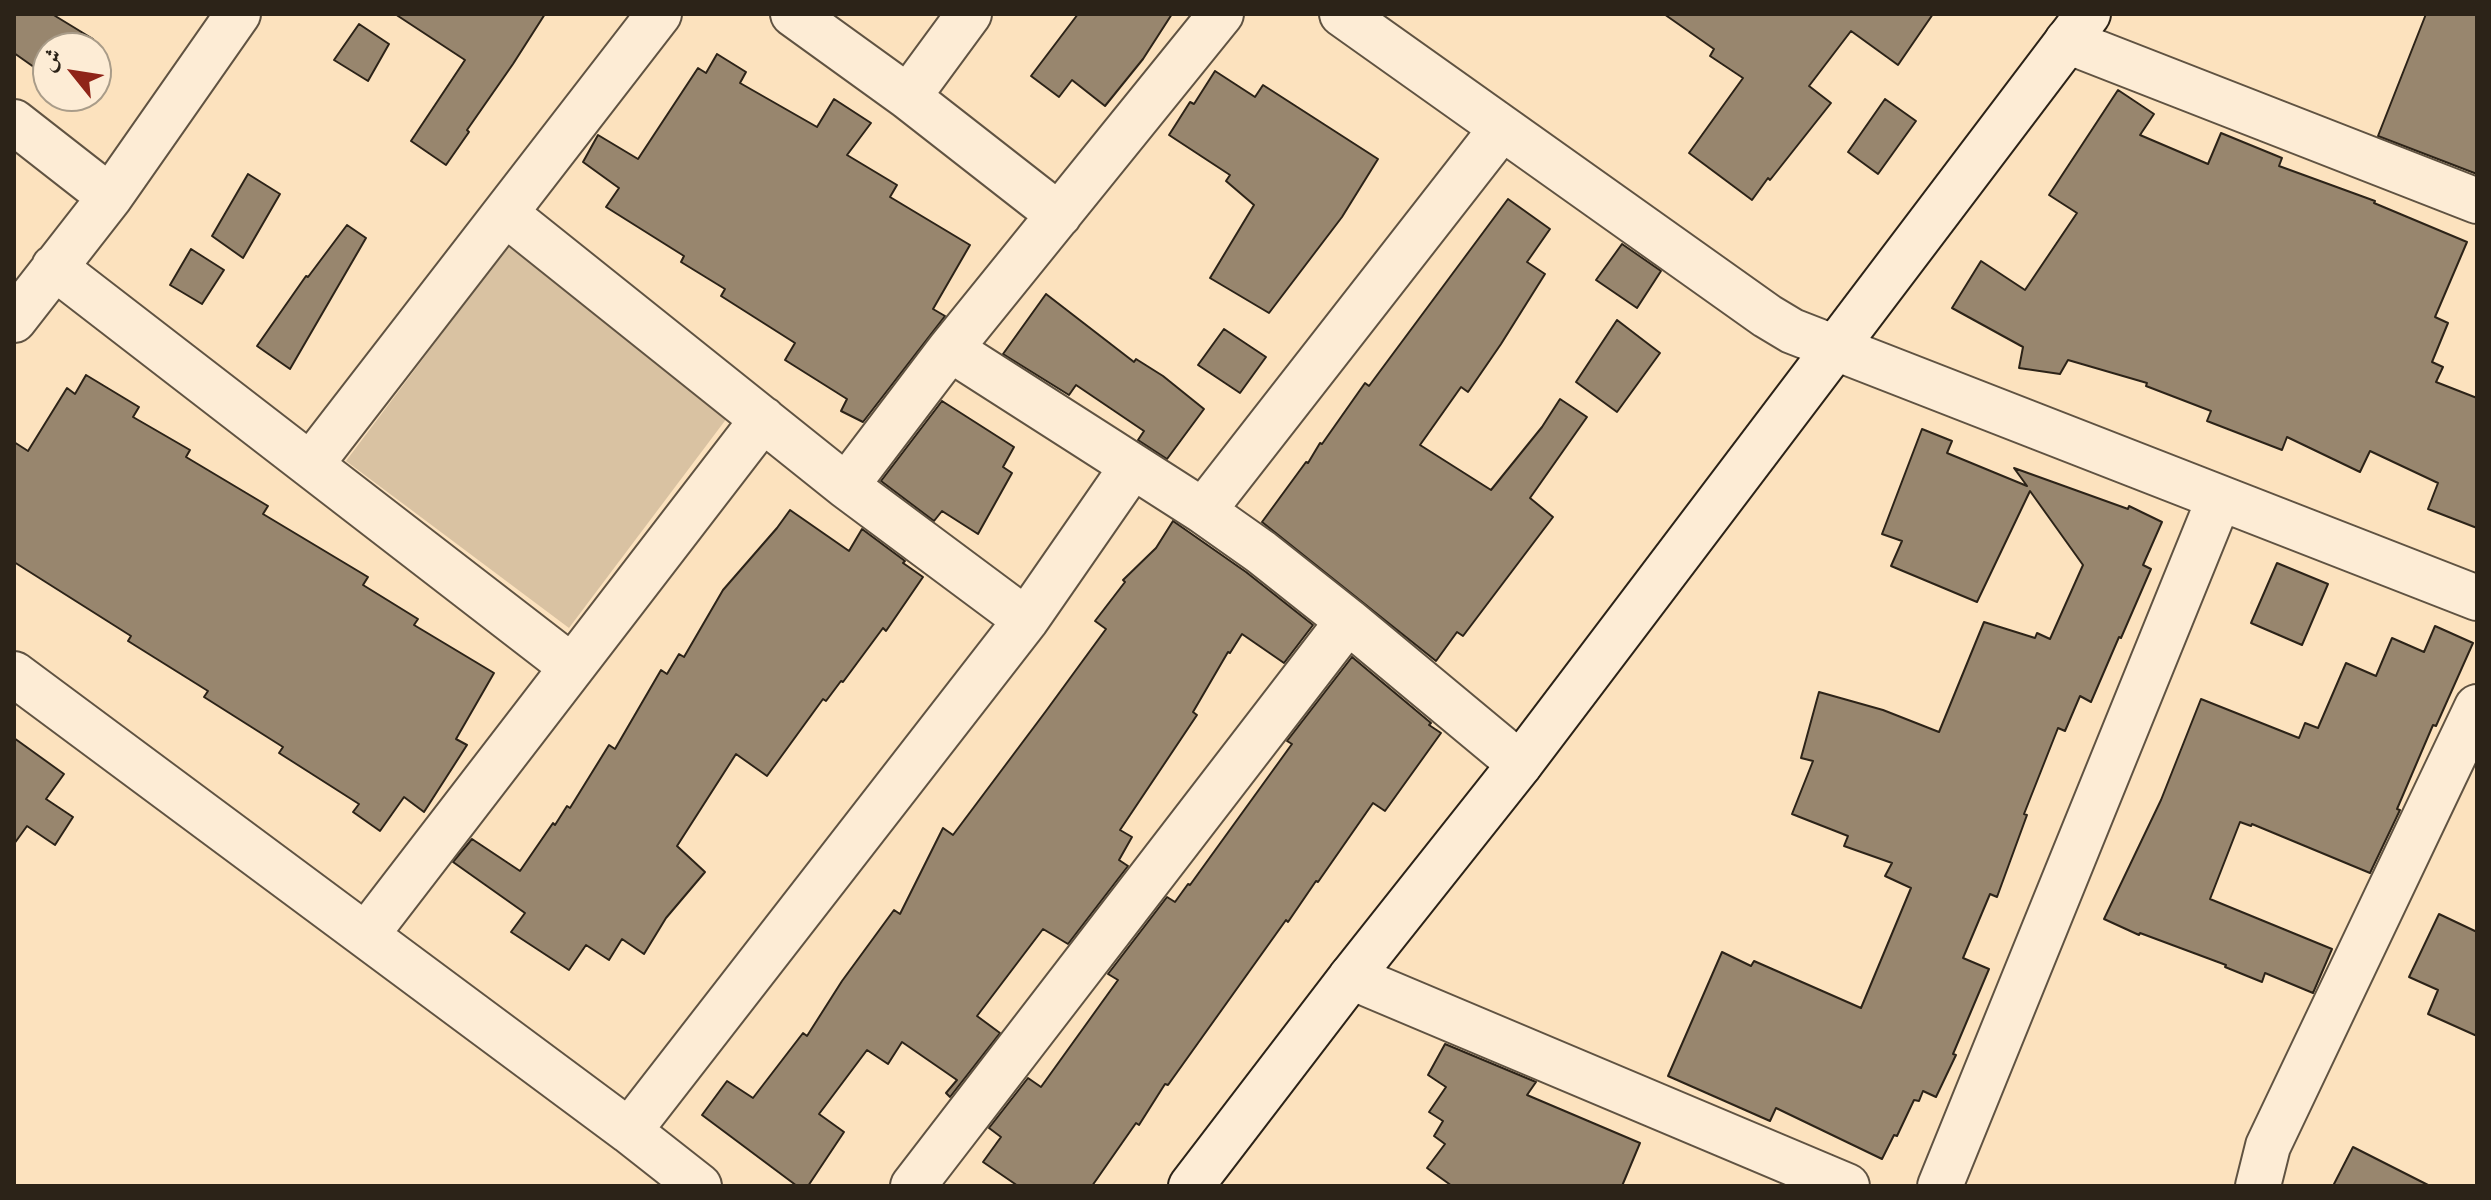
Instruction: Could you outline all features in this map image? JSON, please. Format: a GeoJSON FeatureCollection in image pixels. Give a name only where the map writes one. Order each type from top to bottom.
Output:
{"type":"FeatureCollection","features":[{"type":"Feature","properties":{"kind":"street"},"geometry":{"type":"LineString","coordinates":[[14,320],[110,197],[238,14]]}},
{"type":"Feature","properties":{"kind":"street"},"geometry":{"type":"LineString","coordinates":[[311,464],[659,14]]}},
{"type":"Feature","properties":{"kind":"street"},"geometry":{"type":"LineString","coordinates":[[793,14],[908,97],[1059,215]]}},
{"type":"Feature","properties":{"kind":"street"},"geometry":{"type":"LineString","coordinates":[[908,97],[969,14]]}},
{"type":"Feature","properties":{"kind":"street"},"geometry":{"type":"LineString","coordinates":[[846,486],[950,349],[1221,14]]}},
{"type":"Feature","properties":{"kind":"street"},"geometry":{"type":"LineString","coordinates":[[1342,14],[1792,331],[2477,598]]}},
{"type":"Feature","properties":{"kind":"street"},"geometry":{"type":"LineString","coordinates":[[1191,1186],[1520,764],[2078,28],[2477,201]]}},
{"type":"Feature","properties":{"kind":"street"},"geometry":{"type":"LineString","coordinates":[[14,122],[110,197]]}},
{"type":"Feature","properties":{"kind":"street"},"geometry":{"type":"LineString","coordinates":[[1203,511],[1502,128]]}},
{"type":"Feature","properties":{"kind":"street"},"geometry":{"type":"LineString","coordinates":[[506,214],[846,486],[1026,620]]}},
{"type":"Feature","properties":{"kind":"street"},"geometry":{"type":"LineString","coordinates":[[54,267],[572,667]]}},
{"type":"Feature","properties":{"kind":"street"},"geometry":{"type":"LineString","coordinates":[[950,349],[1203,511],[1261,552],[1520,764]]}},
{"type":"Feature","properties":{"kind":"street"},"geometry":{"type":"LineString","coordinates":[[366,935],[763,419]]}},
{"type":"Feature","properties":{"kind":"street"},"geometry":{"type":"LineString","coordinates":[[629,1131],[1026,620],[1132,467]]}},
{"type":"Feature","properties":{"kind":"street"},"geometry":{"type":"LineString","coordinates":[[1940,1186],[2219,499]]}},
{"type":"Feature","properties":{"kind":"street"},"geometry":{"type":"LineString","coordinates":[[913,1186],[1348,621]]}},
{"type":"Feature","properties":{"kind":"street"},"geometry":{"type":"LineString","coordinates":[[14,674],[699,1186]]}},
{"type":"Feature","properties":{"kind":"street"},"geometry":{"type":"LineString","coordinates":[[2258,1186],[2268,1146],[2477,707]]}},
{"type":"Feature","properties":{"kind":"street"},"geometry":{"type":"LineString","coordinates":[[1351,977],[1847,1186]]}},
{"type":"Feature","properties":{"kind":"shaded area"},"geometry":{"type":"Polygon","coordinates":[[[508,246],[730,414],[569,628],[346,461],[508,246]]]}},
{"type":"Feature","properties":{"kind":"building"},"geometry":{"type":"Polygon","coordinates":[[[14,14],[52,14],[82,32],[32,32],[32,66],[14,53],[14,14]]]}},
{"type":"Feature","properties":{"kind":"building"},"geometry":{"type":"Polygon","coordinates":[[[395,14],[545,14],[446,165],[411,141],[465,60],[395,14]]]}},
{"type":"Feature","properties":{"kind":"building"},"geometry":{"type":"Polygon","coordinates":[[[1078,14],[1172,14],[1143,59],[1105,106],[1072,80],[1059,97],[1031,76],[1078,14]]]}},
{"type":"Feature","properties":{"kind":"building"},"geometry":{"type":"Polygon","coordinates":[[[1664,14],[1933,14],[1898,65],[1851,31],[1809,86],[1831,103],[1752,200],[1689,153],[1743,78],[1710,56],[1714,49],[1664,14]]]}},
{"type":"Feature","properties":{"kind":"building"},"geometry":{"type":"Polygon","coordinates":[[[2426,14],[2477,14],[2477,174],[2378,136],[2426,14]]]}},
{"type":"Feature","properties":{"kind":"building"},"geometry":{"type":"Polygon","coordinates":[[[359,24],[389,44],[368,81],[334,60],[359,24]]]}},
{"type":"Feature","properties":{"kind":"building"},"geometry":{"type":"Polygon","coordinates":[[[717,54],[746,72],[740,83],[817,127],[834,99],[871,123],[847,155],[897,185],[890,197],[970,245],[933,309],[945,316],[863,422],[841,411],[847,399],[785,360],[795,343],[721,296],[725,289],[681,262],[684,256],[606,207],[619,188],[583,162],[598,135],[638,159],[698,68],[706,73],[717,54]]]}},
{"type":"Feature","properties":{"kind":"building"},"geometry":{"type":"Polygon","coordinates":[[[1215,71],[1255,97],[1263,85],[1378,159],[1342,217],[1269,313],[1210,278],[1254,205],[1226,181],[1230,175],[1169,135],[1215,71]]]}},
{"type":"Feature","properties":{"kind":"building"},"geometry":{"type":"Polygon","coordinates":[[[2118,90],[2154,114],[2140,135],[2208,164],[2221,133],[2282,158],[2279,166],[2375,201],[2467,242],[2435,317],[2448,323],[2432,362],[2443,367],[2436,382],[2477,398],[2477,528],[2428,509],[2438,483],[2370,451],[2360,472],[2287,437],[2282,450],[2207,421],[2211,411],[2146,386],[2147,383],[2068,360],[2060,374],[2019,368],[2023,347],[1952,308],[1981,261],[2025,290],[2077,213],[2049,195],[2118,90]]]}},
{"type":"Feature","properties":{"kind":"building"},"geometry":{"type":"Polygon","coordinates":[[[1885,99],[1916,121],[1878,174],[1848,152],[1885,99]]]}},
{"type":"Feature","properties":{"kind":"building"},"geometry":{"type":"Polygon","coordinates":[[[248,174],[280,194],[243,258],[212,236],[248,174]]]}},
{"type":"Feature","properties":{"kind":"building"},"geometry":{"type":"Polygon","coordinates":[[[1508,199],[1550,229],[1527,262],[1545,274],[1468,392],[1461,387],[1420,445],[1491,490],[1542,427],[1560,399],[1587,417],[1530,498],[1553,517],[1463,636],[1457,632],[1436,661],[1262,522],[1365,383],[1369,386],[1508,199]]]}},
{"type":"Feature","properties":{"kind":"building"},"geometry":{"type":"Polygon","coordinates":[[[347,225],[366,238],[290,369],[257,346],[306,276],[347,225]]]}},
{"type":"Feature","properties":{"kind":"building"},"geometry":{"type":"Polygon","coordinates":[[[1622,244],[1661,271],[1637,308],[1596,280],[1622,244]]]}},
{"type":"Feature","properties":{"kind":"building"},"geometry":{"type":"Polygon","coordinates":[[[191,249],[224,270],[202,304],[170,285],[191,249]]]}},
{"type":"Feature","properties":{"kind":"building"},"geometry":{"type":"Polygon","coordinates":[[[1046,294],[1134,362],[1136,359],[1163,376],[1204,409],[1167,459],[1138,440],[1144,431],[1076,385],[1069,395],[1003,354],[1046,294]]]}},
{"type":"Feature","properties":{"kind":"building"},"geometry":{"type":"Polygon","coordinates":[[[1617,320],[1660,353],[1617,412],[1576,382],[1617,320]]]}},
{"type":"Feature","properties":{"kind":"building"},"geometry":{"type":"Polygon","coordinates":[[[1224,329],[1266,357],[1240,393],[1198,365],[1224,329]]]}},
{"type":"Feature","properties":{"kind":"building"},"geometry":{"type":"Polygon","coordinates":[[[86,375],[139,407],[133,417],[190,450],[186,457],[268,506],[263,514],[368,577],[363,585],[418,619],[414,625],[494,673],[456,739],[467,745],[424,812],[404,797],[380,831],[353,812],[359,804],[279,753],[283,747],[204,697],[208,691],[128,641],[131,636],[14,562],[14,442],[28,451],[67,388],[75,394],[86,375]]]}},
{"type":"Feature","properties":{"kind":"building"},"geometry":{"type":"Polygon","coordinates":[[[942,401],[1014,447],[1003,467],[1012,473],[978,534],[942,511],[934,521],[881,481],[942,401]]]}},
{"type":"Feature","properties":{"kind":"building"},"geometry":{"type":"Polygon","coordinates":[[[1922,429],[1952,441],[1947,453],[2027,486],[2014,468],[2128,509],[2129,506],[2162,522],[2143,565],[2151,569],[2121,638],[2091,702],[2080,696],[2065,731],[2058,728],[2024,814],[2027,815],[1997,897],[1990,894],[1963,958],[1989,969],[1953,1054],[1956,1055],[1936,1097],[1923,1091],[1919,1101],[1914,1100],[1882,1159],[1776,1108],[1770,1121],[1668,1076],[1722,952],[1751,966],[1754,961],[1861,1008],[1911,888],[1885,876],[1892,863],[1844,846],[1848,836],[1792,814],[1813,761],[1801,758],[1819,692],[1883,710],[1939,732],[1984,622],[2035,638],[2037,633],[2050,639],[2083,565],[2030,491],[1977,602],[1891,566],[1902,541],[1882,534],[1922,429]]]}},
{"type":"Feature","properties":{"kind":"building"},"geometry":{"type":"Polygon","coordinates":[[[790,510],[849,551],[862,529],[923,577],[886,631],[883,628],[843,682],[826,701],[823,699],[767,776],[736,754],[677,846],[705,872],[666,918],[644,954],[622,939],[609,960],[586,945],[569,970],[511,932],[525,913],[453,862],[472,839],[520,871],[553,823],[555,825],[567,806],[570,808],[609,745],[615,749],[661,670],[667,674],[679,654],[684,657],[723,590],[790,510]]]}},
{"type":"Feature","properties":{"kind":"building"},"geometry":{"type":"Polygon","coordinates":[[[1173,521],[1246,572],[1313,625],[1284,663],[1242,634],[1228,652],[1193,712],[1197,715],[1120,830],[1132,837],[1119,860],[1128,866],[1068,944],[1043,929],[977,1016],[1000,1033],[950,1097],[946,1093],[957,1080],[902,1042],[888,1064],[867,1050],[819,1114],[844,1132],[808,1186],[797,1186],[702,1115],[727,1081],[753,1098],[803,1033],[807,1036],[842,981],[894,910],[900,914],[943,828],[953,835],[1046,711],[1106,629],[1095,621],[1125,582],[1123,580],[1156,548],[1173,521]]]}},
{"type":"Feature","properties":{"kind":"building"},"geometry":{"type":"Polygon","coordinates":[[[2277,563],[2328,584],[2302,645],[2251,623],[2277,563]]]}},
{"type":"Feature","properties":{"kind":"building"},"geometry":{"type":"Polygon","coordinates":[[[2435,626],[2473,643],[2436,726],[2433,725],[2397,809],[2400,810],[2370,873],[2252,824],[2240,822],[2210,899],[2332,949],[2313,993],[2265,973],[2262,982],[2226,965],[2139,935],[2104,919],[2161,800],[2201,699],[2299,738],[2305,723],[2318,728],[2346,663],[2376,676],[2392,638],[2424,652],[2435,626]]]}},
{"type":"Feature","properties":{"kind":"building"},"geometry":{"type":"Polygon","coordinates":[[[1352,657],[1441,733],[1385,811],[1373,803],[1092,1186],[1018,1186],[983,1162],[1001,1137],[989,1128],[1028,1078],[1041,1087],[1118,980],[1108,974],[1167,897],[1175,902],[1190,885],[1292,744],[1287,741],[1352,657]]]}},
{"type":"Feature","properties":{"kind":"building"},"geometry":{"type":"Polygon","coordinates":[[[14,738],[64,774],[46,799],[73,817],[55,845],[27,826],[14,844],[14,738]]]}},
{"type":"Feature","properties":{"kind":"building"},"geometry":{"type":"Polygon","coordinates":[[[2439,914],[2477,932],[2477,1036],[2428,1014],[2438,990],[2409,977],[2439,914]]]}},
{"type":"Feature","properties":{"kind":"building"},"geometry":{"type":"Polygon","coordinates":[[[1445,1044],[1536,1082],[1527,1095],[1640,1143],[1622,1186],[1452,1186],[1427,1168],[1445,1144],[1434,1136],[1443,1121],[1429,1112],[1446,1087],[1428,1075],[1445,1044]]]}},
{"type":"Feature","properties":{"kind":"building"},"geometry":{"type":"Polygon","coordinates":[[[2353,1147],[2430,1186],[2333,1186],[2353,1147]]]}}]}
